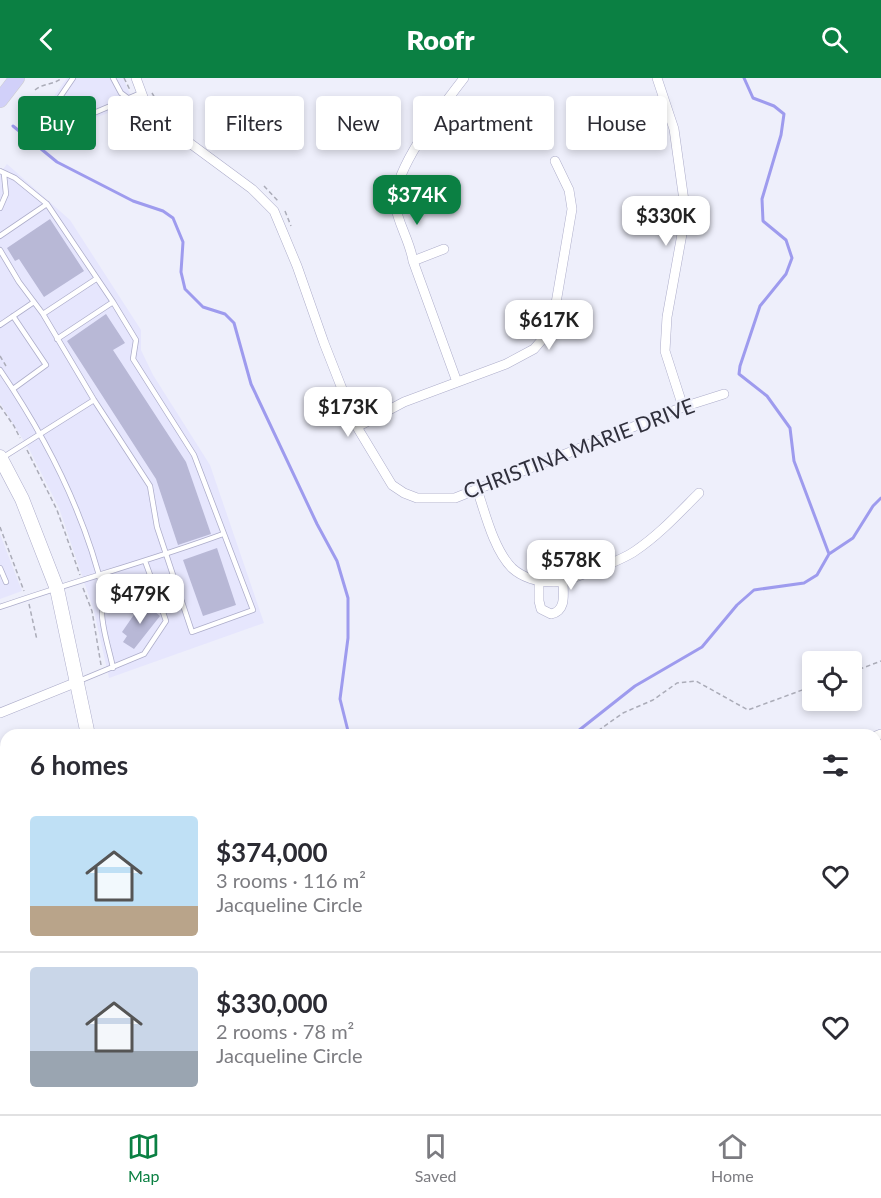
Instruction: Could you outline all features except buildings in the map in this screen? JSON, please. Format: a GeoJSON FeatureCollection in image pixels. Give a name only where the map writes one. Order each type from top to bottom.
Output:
{"type":"FeatureCollection","features":[{"type":"Feature","properties":{"kind":"main road"},"geometry":{"type":"LineString","coordinates":[[0,100],[17,78]]}},
{"type":"Feature","properties":{"kind":"main road"},"geometry":{"type":"LineString","coordinates":[[0,458],[7,478],[22,499],[57,589],[87,729]]}},
{"type":"Feature","properties":{"kind":"street","name":"CHRISTINA MARIE DRIVE"},"geometry":{"type":"LineString","coordinates":[[136,78],[149,113],[252,189],[274,211],[357,427],[392,485],[404,493],[417,498],[455,498],[683,407],[724,394]]}},
{"type":"Feature","properties":{"kind":"street"},"geometry":{"type":"LineString","coordinates":[[457,382],[395,205],[398,178],[408,159],[464,78]]}},
{"type":"Feature","properties":{"kind":"street"},"geometry":{"type":"LineString","coordinates":[[657,78],[674,129],[685,207],[667,317],[664,351],[683,407]]}},
{"type":"Feature","properties":{"kind":"street"},"geometry":{"type":"LineString","coordinates":[[357,427],[404,402],[506,364],[534,349],[547,334],[555,309],[573,209],[569,190],[555,161]]}},
{"type":"Feature","properties":{"kind":"street"},"geometry":{"type":"LineString","coordinates":[[413,261],[444,249]]}},
{"type":"Feature","properties":{"kind":"street"},"geometry":{"type":"LineString","coordinates":[[477,489],[501,554],[513,569],[530,579],[556,582],[633,553],[657,534],[699,493]]}},
{"type":"Feature","properties":{"kind":"street"},"geometry":{"type":"LineString","coordinates":[[539,580],[541,609],[551,614],[559,611],[562,606],[563,580]]}},
{"type":"Feature","properties":{"kind":"street"},"geometry":{"type":"LineString","coordinates":[[0,713],[77,682]]}},
{"type":"Feature","properties":{"kind":"lane"},"geometry":{"type":"LineString","coordinates":[[73,78],[60,97],[61,104],[73,115],[82,118],[108,107]]}},
{"type":"Feature","properties":{"kind":"lane"},"geometry":{"type":"LineString","coordinates":[[113,78],[125,96]]}},
{"type":"Feature","properties":{"kind":"lane"},"geometry":{"type":"LineString","coordinates":[[135,96],[141,93]]}},
{"type":"Feature","properties":{"kind":"lane"},"geometry":{"type":"LineString","coordinates":[[0,250],[43,314],[94,400],[150,486],[157,527],[192,632],[253,610],[194,455],[133,359],[136,340],[47,204],[15,178],[2,172]]}},
{"type":"Feature","properties":{"kind":"lane"},"geometry":{"type":"LineString","coordinates":[[0,208],[6,194],[2,172]]}},
{"type":"Feature","properties":{"kind":"lane"},"geometry":{"type":"LineString","coordinates":[[0,236],[47,204]]}},
{"type":"Feature","properties":{"kind":"lane"},"geometry":{"type":"LineString","coordinates":[[43,314],[96,279]]}},
{"type":"Feature","properties":{"kind":"lane"},"geometry":{"type":"LineString","coordinates":[[0,325],[34,302]]}},
{"type":"Feature","properties":{"kind":"lane"},"geometry":{"type":"LineString","coordinates":[[57,339],[113,302]]}},
{"type":"Feature","properties":{"kind":"lane"},"geometry":{"type":"LineString","coordinates":[[13,316],[46,365],[13,389]]}},
{"type":"Feature","properties":{"kind":"lane"},"geometry":{"type":"LineString","coordinates":[[0,370],[40,434],[73,498],[91,548],[105,599],[102,613],[113,668]]}},
{"type":"Feature","properties":{"kind":"lane"},"geometry":{"type":"LineString","coordinates":[[0,458],[94,400]]}},
{"type":"Feature","properties":{"kind":"lane"},"geometry":{"type":"LineString","coordinates":[[0,607],[98,574],[166,555],[223,534]]}},
{"type":"Feature","properties":{"kind":"lane"},"geometry":{"type":"LineString","coordinates":[[77,682],[144,654],[166,621],[145,561]]}},
{"type":"Feature","properties":{"kind":"lane"},"geometry":{"type":"LineString","coordinates":[[0,568],[6,582]]}},
{"type":"Feature","properties":{"kind":"lane"},"geometry":{"type":"LineString","coordinates":[[105,599],[153,583]]}},
{"type":"Feature","properties":{"kind":"path"},"geometry":{"type":"LineString","coordinates":[[35,90],[39,86],[55,83],[62,78]]}},
{"type":"Feature","properties":{"kind":"path"},"geometry":{"type":"LineString","coordinates":[[124,78],[130,90]]}},
{"type":"Feature","properties":{"kind":"path"},"geometry":{"type":"LineString","coordinates":[[0,356],[10,372]]}},
{"type":"Feature","properties":{"kind":"path"},"geometry":{"type":"LineString","coordinates":[[0,406],[14,426],[57,510],[92,611],[103,672]]}},
{"type":"Feature","properties":{"kind":"path"},"geometry":{"type":"LineString","coordinates":[[0,527],[27,598],[37,639]]}},
{"type":"Feature","properties":{"kind":"path"},"geometry":{"type":"LineString","coordinates":[[862,668],[881,661]]}},
{"type":"Feature","properties":{"kind":"path"},"geometry":{"type":"LineString","coordinates":[[600,729],[623,713],[653,700],[676,683],[696,681],[747,710],[802,690]]}},
{"type":"Feature","properties":{"kind":"shaded area"},"geometry":{"type":"Polygon","coordinates":[[[67,78],[123,78],[131,96],[108,96],[108,113],[96,117],[96,96],[54,96],[67,78]]]}},
{"type":"Feature","properties":{"kind":"shaded area"},"geometry":{"type":"Polygon","coordinates":[[[7,164],[70,220],[141,330],[141,350],[153,375],[210,465],[264,623],[109,678],[94,611],[59,508],[29,449],[0,403],[0,173],[7,164]]]}},
{"type":"Feature","properties":{"kind":"shaded area"},"geometry":{"type":"Polygon","coordinates":[[[0,534],[22,591],[0,599],[0,534]]]}},
{"type":"Feature","properties":{"kind":"waterway"},"geometry":{"type":"LineString","coordinates":[[744,78],[753,98],[774,106],[784,114],[781,135],[762,199],[763,221],[786,240],[792,258],[786,274],[760,306],[739,374],[767,396],[790,428],[794,461],[829,554]]}},
{"type":"Feature","properties":{"kind":"waterway"},"geometry":{"type":"LineString","coordinates":[[13,126],[57,162],[133,201],[163,211],[173,218],[183,242],[181,272],[185,289],[203,307],[225,314],[234,323],[251,384],[317,524],[337,561],[348,598],[348,638],[340,699],[348,729]]}},
{"type":"Feature","properties":{"kind":"waterway"},"geometry":{"type":"LineString","coordinates":[[581,729],[635,686],[702,647],[737,605],[754,590],[804,583],[817,575],[829,554],[853,538],[873,506],[881,498]]}}]}
